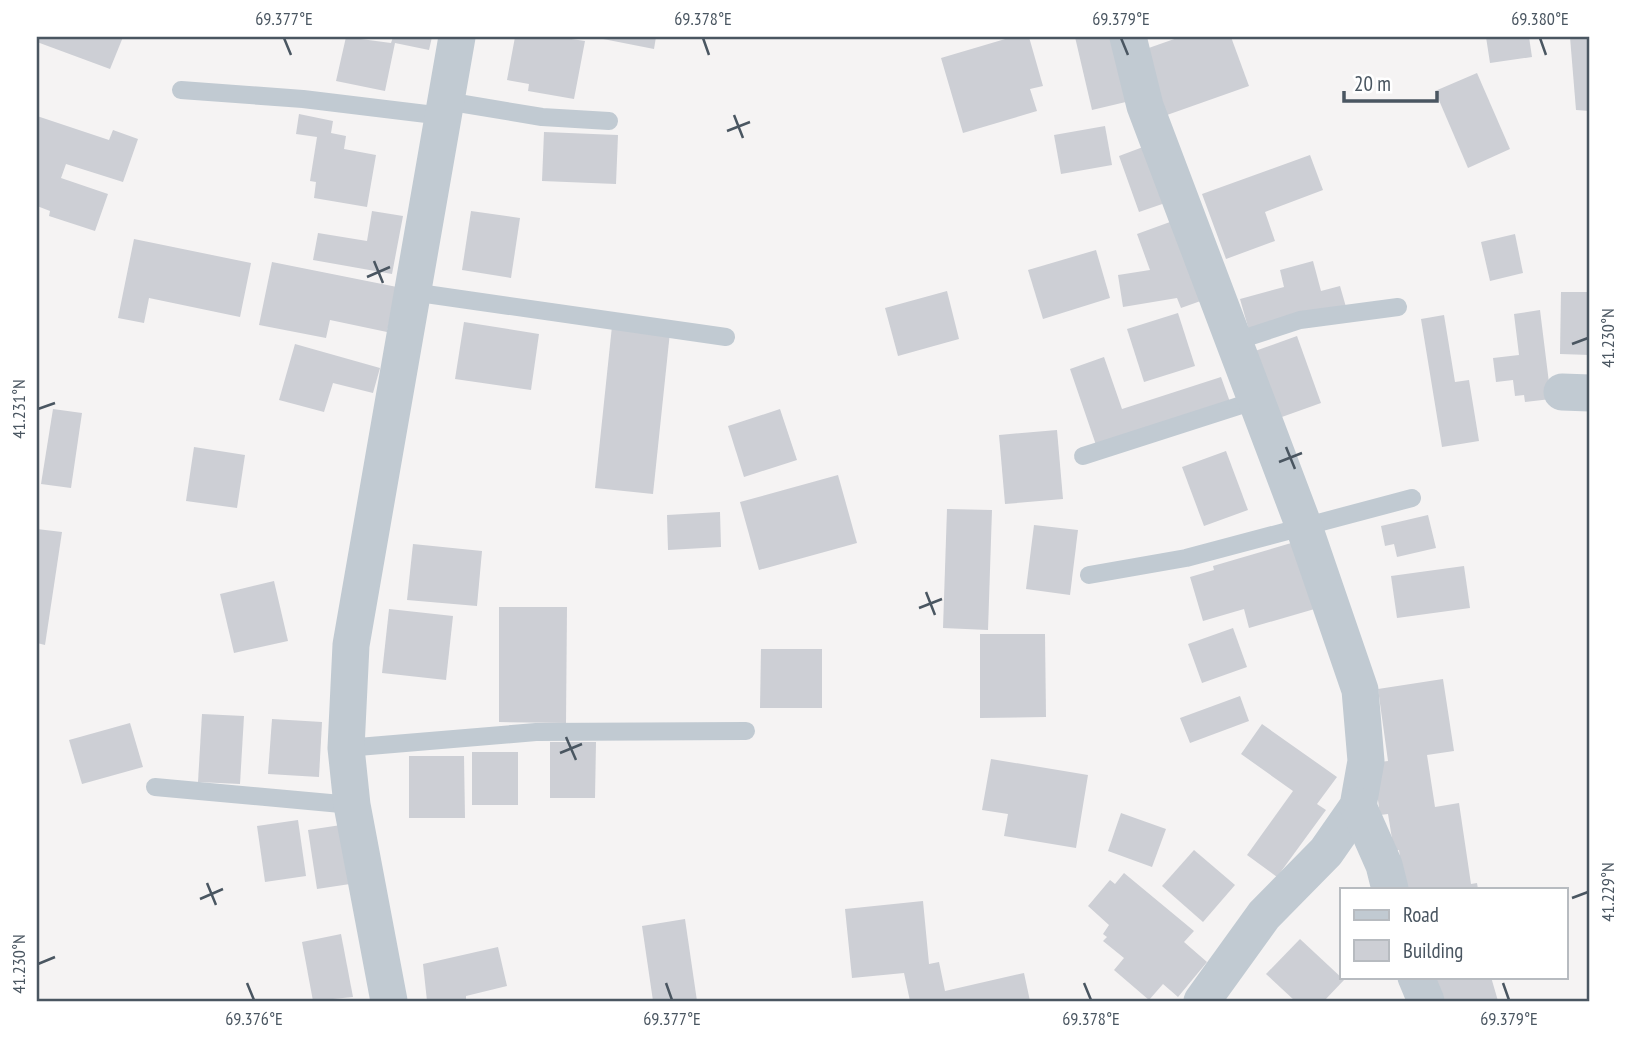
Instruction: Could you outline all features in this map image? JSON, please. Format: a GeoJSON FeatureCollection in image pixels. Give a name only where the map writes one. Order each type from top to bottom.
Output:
{"type":"FeatureCollection","features":[{"type":"Feature","properties":{"kind":"street"},"geometry":{"type":"LineString","coordinates":[[389,1001],[352,805],[346,748],[351,645],[457,37]]}},
{"type":"Feature","properties":{"kind":"street"},"geometry":{"type":"LineString","coordinates":[[1128,37],[1145,106],[1254,401],[1303,524],[1360,690],[1366,761],[1358,806],[1326,852],[1264,915],[1202,1001]]}},
{"type":"Feature","properties":{"kind":"street"},"geometry":{"type":"LineString","coordinates":[[1358,806],[1384,865],[1390,888]]}},
{"type":"Feature","properties":{"kind":"street"},"geometry":{"type":"LineString","coordinates":[[1416,978],[1426,1001]]}},
{"type":"Feature","properties":{"kind":"lane"},"geometry":{"type":"LineString","coordinates":[[181,90],[609,121]]}},
{"type":"Feature","properties":{"kind":"lane"},"geometry":{"type":"LineString","coordinates":[[412,292],[726,337]]}},
{"type":"Feature","properties":{"kind":"lane"},"geometry":{"type":"LineString","coordinates":[[1233,342],[1300,320],[1398,307]]}},
{"type":"Feature","properties":{"kind":"lane"},"geometry":{"type":"LineString","coordinates":[[1083,456],[1254,401]]}},
{"type":"Feature","properties":{"kind":"lane"},"geometry":{"type":"LineString","coordinates":[[1089,575],[1186,558],[1303,524],[1412,498]]}},
{"type":"Feature","properties":{"kind":"lane"},"geometry":{"type":"LineString","coordinates":[[346,748],[536,732],[746,730]]}},
{"type":"Feature","properties":{"kind":"lane"},"geometry":{"type":"LineString","coordinates":[[155,787],[352,805]]}},
{"type":"Feature","properties":{"kind":"building"},"geometry":{"type":"Polygon","coordinates":[[[37,37],[123,37],[110,69],[37,42],[37,37]]]}},
{"type":"Feature","properties":{"kind":"building"},"geometry":{"type":"Polygon","coordinates":[[[346,37],[391,43],[393,37],[432,37],[429,50],[395,43],[385,91],[336,81],[346,37]]]}},
{"type":"Feature","properties":{"kind":"building"},"geometry":{"type":"Polygon","coordinates":[[[515,37],[558,37],[585,41],[574,99],[528,91],[529,84],[507,80],[515,37]]]}},
{"type":"Feature","properties":{"kind":"building"},"geometry":{"type":"Polygon","coordinates":[[[593,37],[656,37],[654,49],[593,37]]]}},
{"type":"Feature","properties":{"kind":"building"},"geometry":{"type":"Polygon","coordinates":[[[1012,37],[1029,37],[1043,86],[1030,89],[1037,111],[963,133],[941,58],[1012,37]]]}},
{"type":"Feature","properties":{"kind":"building"},"geometry":{"type":"Polygon","coordinates":[[[1075,37],[1115,37],[1130,101],[1092,110],[1075,37]]]}},
{"type":"Feature","properties":{"kind":"building"},"geometry":{"type":"Polygon","coordinates":[[[1180,37],[1231,37],[1249,86],[1167,115],[1143,50],[1180,37]]]}},
{"type":"Feature","properties":{"kind":"building"},"geometry":{"type":"Polygon","coordinates":[[[1486,37],[1529,37],[1532,57],[1490,63],[1486,37]]]}},
{"type":"Feature","properties":{"kind":"building"},"geometry":{"type":"Polygon","coordinates":[[[1570,37],[1590,37],[1590,111],[1576,110],[1570,37]]]}},
{"type":"Feature","properties":{"kind":"building"},"geometry":{"type":"Polygon","coordinates":[[[1477,73],[1510,149],[1468,168],[1435,91],[1477,73]]]}},
{"type":"Feature","properties":{"kind":"building"},"geometry":{"type":"Polygon","coordinates":[[[299,114],[333,121],[331,133],[346,136],[344,149],[376,155],[367,207],[314,198],[316,182],[310,181],[317,137],[296,134],[299,114]]]}},
{"type":"Feature","properties":{"kind":"building"},"geometry":{"type":"Polygon","coordinates":[[[37,116],[109,140],[113,130],[138,139],[123,182],[66,164],[61,178],[108,194],[95,231],[49,216],[50,211],[37,206],[37,116]]]}},
{"type":"Feature","properties":{"kind":"building"},"geometry":{"type":"Polygon","coordinates":[[[1105,126],[1112,165],[1061,174],[1054,135],[1105,126]]]}},
{"type":"Feature","properties":{"kind":"building"},"geometry":{"type":"Polygon","coordinates":[[[544,132],[618,135],[616,184],[542,181],[544,132]]]}},
{"type":"Feature","properties":{"kind":"building"},"geometry":{"type":"Polygon","coordinates":[[[1151,144],[1171,201],[1139,212],[1119,156],[1151,144]]]}},
{"type":"Feature","properties":{"kind":"building"},"geometry":{"type":"Polygon","coordinates":[[[1310,155],[1323,190],[1265,212],[1275,241],[1226,259],[1202,194],[1310,155]]]}},
{"type":"Feature","properties":{"kind":"building"},"geometry":{"type":"Polygon","coordinates":[[[372,211],[403,216],[392,274],[313,260],[318,233],[367,241],[372,211]]]}},
{"type":"Feature","properties":{"kind":"building"},"geometry":{"type":"Polygon","coordinates":[[[471,211],[520,218],[511,278],[462,270],[471,211]]]}},
{"type":"Feature","properties":{"kind":"building"},"geometry":{"type":"Polygon","coordinates":[[[1181,218],[1209,298],[1181,308],[1177,298],[1123,307],[1118,275],[1150,270],[1137,234],[1181,218]]]}},
{"type":"Feature","properties":{"kind":"building"},"geometry":{"type":"Polygon","coordinates":[[[1515,234],[1523,273],[1490,281],[1481,242],[1515,234]]]}},
{"type":"Feature","properties":{"kind":"building"},"geometry":{"type":"Polygon","coordinates":[[[134,239],[251,263],[240,317],[149,298],[144,323],[118,318],[134,239]]]}},
{"type":"Feature","properties":{"kind":"building"},"geometry":{"type":"Polygon","coordinates":[[[1096,250],[1110,298],[1043,319],[1028,270],[1096,250]]]}},
{"type":"Feature","properties":{"kind":"building"},"geometry":{"type":"Polygon","coordinates":[[[1313,261],[1321,291],[1340,286],[1346,307],[1250,334],[1240,299],[1284,287],[1280,270],[1313,261]]]}},
{"type":"Feature","properties":{"kind":"building"},"geometry":{"type":"Polygon","coordinates":[[[272,262],[397,287],[387,332],[330,320],[326,338],[259,325],[272,262]]]}},
{"type":"Feature","properties":{"kind":"building"},"geometry":{"type":"Polygon","coordinates":[[[947,291],[959,339],[898,356],[885,308],[947,291]]]}},
{"type":"Feature","properties":{"kind":"building"},"geometry":{"type":"Polygon","coordinates":[[[1561,292],[1590,292],[1590,355],[1560,354],[1561,292]]]}},
{"type":"Feature","properties":{"kind":"building"},"geometry":{"type":"Polygon","coordinates":[[[1540,310],[1551,399],[1525,402],[1524,395],[1515,396],[1513,380],[1496,382],[1493,358],[1519,355],[1514,314],[1540,310]]]}},
{"type":"Feature","properties":{"kind":"building"},"geometry":{"type":"Polygon","coordinates":[[[1178,313],[1195,366],[1144,382],[1127,329],[1178,313]]]}},
{"type":"Feature","properties":{"kind":"building"},"geometry":{"type":"Polygon","coordinates":[[[1444,315],[1455,382],[1469,380],[1479,441],[1442,447],[1421,319],[1444,315]]]}},
{"type":"Feature","properties":{"kind":"building"},"geometry":{"type":"Polygon","coordinates":[[[464,322],[539,334],[531,390],[455,379],[464,322]]]}},
{"type":"Feature","properties":{"kind":"building"},"geometry":{"type":"Polygon","coordinates":[[[612,326],[670,332],[653,494],[595,488],[612,326]]]}},
{"type":"Feature","properties":{"kind":"building"},"geometry":{"type":"Polygon","coordinates":[[[1297,336],[1321,403],[1279,418],[1255,351],[1297,336]]]}},
{"type":"Feature","properties":{"kind":"building"},"geometry":{"type":"Polygon","coordinates":[[[295,344],[380,368],[373,393],[333,383],[324,412],[279,400],[295,344]]]}},
{"type":"Feature","properties":{"kind":"building"},"geometry":{"type":"Polygon","coordinates":[[[1104,357],[1122,409],[1221,377],[1230,402],[1096,445],[1070,369],[1104,357]]]}},
{"type":"Feature","properties":{"kind":"building"},"geometry":{"type":"Polygon","coordinates":[[[53,409],[82,413],[71,488],[41,484],[53,409]]]}},
{"type":"Feature","properties":{"kind":"building"},"geometry":{"type":"Polygon","coordinates":[[[780,409],[797,460],[744,477],[728,426],[780,409]]]}},
{"type":"Feature","properties":{"kind":"building"},"geometry":{"type":"Polygon","coordinates":[[[1057,430],[1063,499],[1005,504],[999,435],[1057,430]]]}},
{"type":"Feature","properties":{"kind":"building"},"geometry":{"type":"Polygon","coordinates":[[[194,447],[245,455],[237,508],[186,501],[194,447]]]}},
{"type":"Feature","properties":{"kind":"building"},"geometry":{"type":"Polygon","coordinates":[[[1226,451],[1248,510],[1204,526],[1182,467],[1226,451]]]}},
{"type":"Feature","properties":{"kind":"building"},"geometry":{"type":"Polygon","coordinates":[[[838,475],[857,543],[759,570],[740,502],[838,475]]]}},
{"type":"Feature","properties":{"kind":"building"},"geometry":{"type":"Polygon","coordinates":[[[947,509],[992,510],[988,630],[943,628],[947,509]]]}},
{"type":"Feature","properties":{"kind":"building"},"geometry":{"type":"Polygon","coordinates":[[[720,512],[721,547],[668,550],[667,515],[720,512]]]}},
{"type":"Feature","properties":{"kind":"building"},"geometry":{"type":"Polygon","coordinates":[[[1428,515],[1436,548],[1397,557],[1394,544],[1385,546],[1381,526],[1428,515]]]}},
{"type":"Feature","properties":{"kind":"building"},"geometry":{"type":"Polygon","coordinates":[[[1034,525],[1078,530],[1070,595],[1026,589],[1034,525]]]}},
{"type":"Feature","properties":{"kind":"building"},"geometry":{"type":"Polygon","coordinates":[[[37,529],[62,532],[45,645],[37,643],[37,529]]]}},
{"type":"Feature","properties":{"kind":"building"},"geometry":{"type":"Polygon","coordinates":[[[1298,541],[1318,608],[1249,628],[1244,609],[1203,621],[1190,577],[1214,570],[1213,566],[1298,541]]]}},
{"type":"Feature","properties":{"kind":"building"},"geometry":{"type":"Polygon","coordinates":[[[413,544],[482,551],[477,606],[407,600],[413,544]]]}},
{"type":"Feature","properties":{"kind":"building"},"geometry":{"type":"Polygon","coordinates":[[[1464,566],[1470,608],[1397,618],[1391,576],[1464,566]]]}},
{"type":"Feature","properties":{"kind":"building"},"geometry":{"type":"Polygon","coordinates":[[[274,581],[288,641],[234,653],[220,594],[274,581]]]}},
{"type":"Feature","properties":{"kind":"building"},"geometry":{"type":"Polygon","coordinates":[[[499,607],[567,607],[566,723],[499,722],[499,607]]]}},
{"type":"Feature","properties":{"kind":"building"},"geometry":{"type":"Polygon","coordinates":[[[389,609],[453,616],[446,680],[382,673],[389,609]]]}},
{"type":"Feature","properties":{"kind":"building"},"geometry":{"type":"Polygon","coordinates":[[[1233,628],[1247,667],[1202,683],[1188,644],[1233,628]]]}},
{"type":"Feature","properties":{"kind":"building"},"geometry":{"type":"Polygon","coordinates":[[[980,634],[1045,634],[1046,717],[980,718],[980,634]]]}},
{"type":"Feature","properties":{"kind":"building"},"geometry":{"type":"Polygon","coordinates":[[[761,649],[822,649],[822,708],[760,708],[761,649]]]}},
{"type":"Feature","properties":{"kind":"building"},"geometry":{"type":"Polygon","coordinates":[[[1443,679],[1454,751],[1427,755],[1435,807],[1459,803],[1471,884],[1477,883],[1478,888],[1405,888],[1399,850],[1394,851],[1388,814],[1380,815],[1373,763],[1388,761],[1378,689],[1443,679]]]}},
{"type":"Feature","properties":{"kind":"building"},"geometry":{"type":"Polygon","coordinates":[[[1240,696],[1249,721],[1190,743],[1180,718],[1240,696]]]}},
{"type":"Feature","properties":{"kind":"building"},"geometry":{"type":"Polygon","coordinates":[[[202,714],[244,716],[240,784],[198,782],[202,714]]]}},
{"type":"Feature","properties":{"kind":"building"},"geometry":{"type":"Polygon","coordinates":[[[272,719],[322,722],[319,777],[268,774],[272,719]]]}},
{"type":"Feature","properties":{"kind":"building"},"geometry":{"type":"Polygon","coordinates":[[[130,723],[143,767],[82,784],[69,740],[130,723]]]}},
{"type":"Feature","properties":{"kind":"building"},"geometry":{"type":"Polygon","coordinates":[[[1262,724],[1337,777],[1317,804],[1326,810],[1277,877],[1247,855],[1293,791],[1241,754],[1262,724]]]}},
{"type":"Feature","properties":{"kind":"building"},"geometry":{"type":"Polygon","coordinates":[[[550,742],[596,742],[595,798],[550,798],[550,742]]]}},
{"type":"Feature","properties":{"kind":"building"},"geometry":{"type":"Polygon","coordinates":[[[472,752],[518,752],[518,805],[472,805],[472,752]]]}},
{"type":"Feature","properties":{"kind":"building"},"geometry":{"type":"Polygon","coordinates":[[[409,756],[464,756],[465,818],[409,818],[409,756]]]}},
{"type":"Feature","properties":{"kind":"building"},"geometry":{"type":"Polygon","coordinates":[[[991,759],[1088,775],[1076,848],[1004,836],[1008,814],[982,810],[991,759]]]}},
{"type":"Feature","properties":{"kind":"building"},"geometry":{"type":"Polygon","coordinates":[[[1121,813],[1166,829],[1152,867],[1108,851],[1121,813]]]}},
{"type":"Feature","properties":{"kind":"building"},"geometry":{"type":"Polygon","coordinates":[[[298,820],[306,876],[265,882],[257,826],[298,820]]]}},
{"type":"Feature","properties":{"kind":"building"},"geometry":{"type":"Polygon","coordinates":[[[341,825],[350,884],[317,889],[308,830],[341,825]]]}},
{"type":"Feature","properties":{"kind":"building"},"geometry":{"type":"Polygon","coordinates":[[[1194,850],[1235,885],[1203,922],[1162,886],[1194,850]]]}},
{"type":"Feature","properties":{"kind":"building"},"geometry":{"type":"Polygon","coordinates":[[[1124,873],[1194,931],[1184,942],[1207,962],[1178,997],[1163,984],[1149,1000],[1114,970],[1124,958],[1103,941],[1107,937],[1103,934],[1109,925],[1088,906],[1110,880],[1115,884],[1124,873]]]}},
{"type":"Feature","properties":{"kind":"building"},"geometry":{"type":"Polygon","coordinates":[[[923,901],[929,964],[939,962],[945,991],[1024,973],[1030,1001],[910,1001],[904,973],[852,978],[845,909],[923,901]]]}},
{"type":"Feature","properties":{"kind":"building"},"geometry":{"type":"Polygon","coordinates":[[[685,919],[697,1001],[653,1001],[642,926],[685,919]]]}},
{"type":"Feature","properties":{"kind":"building"},"geometry":{"type":"Polygon","coordinates":[[[341,934],[353,997],[313,1001],[302,942],[341,934]]]}},
{"type":"Feature","properties":{"kind":"building"},"geometry":{"type":"Polygon","coordinates":[[[1300,939],[1344,980],[1324,1001],[1295,1001],[1266,974],[1300,939]]]}},
{"type":"Feature","properties":{"kind":"building"},"geometry":{"type":"Polygon","coordinates":[[[498,947],[507,986],[466,996],[466,1001],[427,1001],[423,964],[498,947]]]}},
{"type":"Feature","properties":{"kind":"building"},"geometry":{"type":"Polygon","coordinates":[[[1433,978],[1491,978],[1498,1001],[1437,1001],[1433,978]]]}}]}
